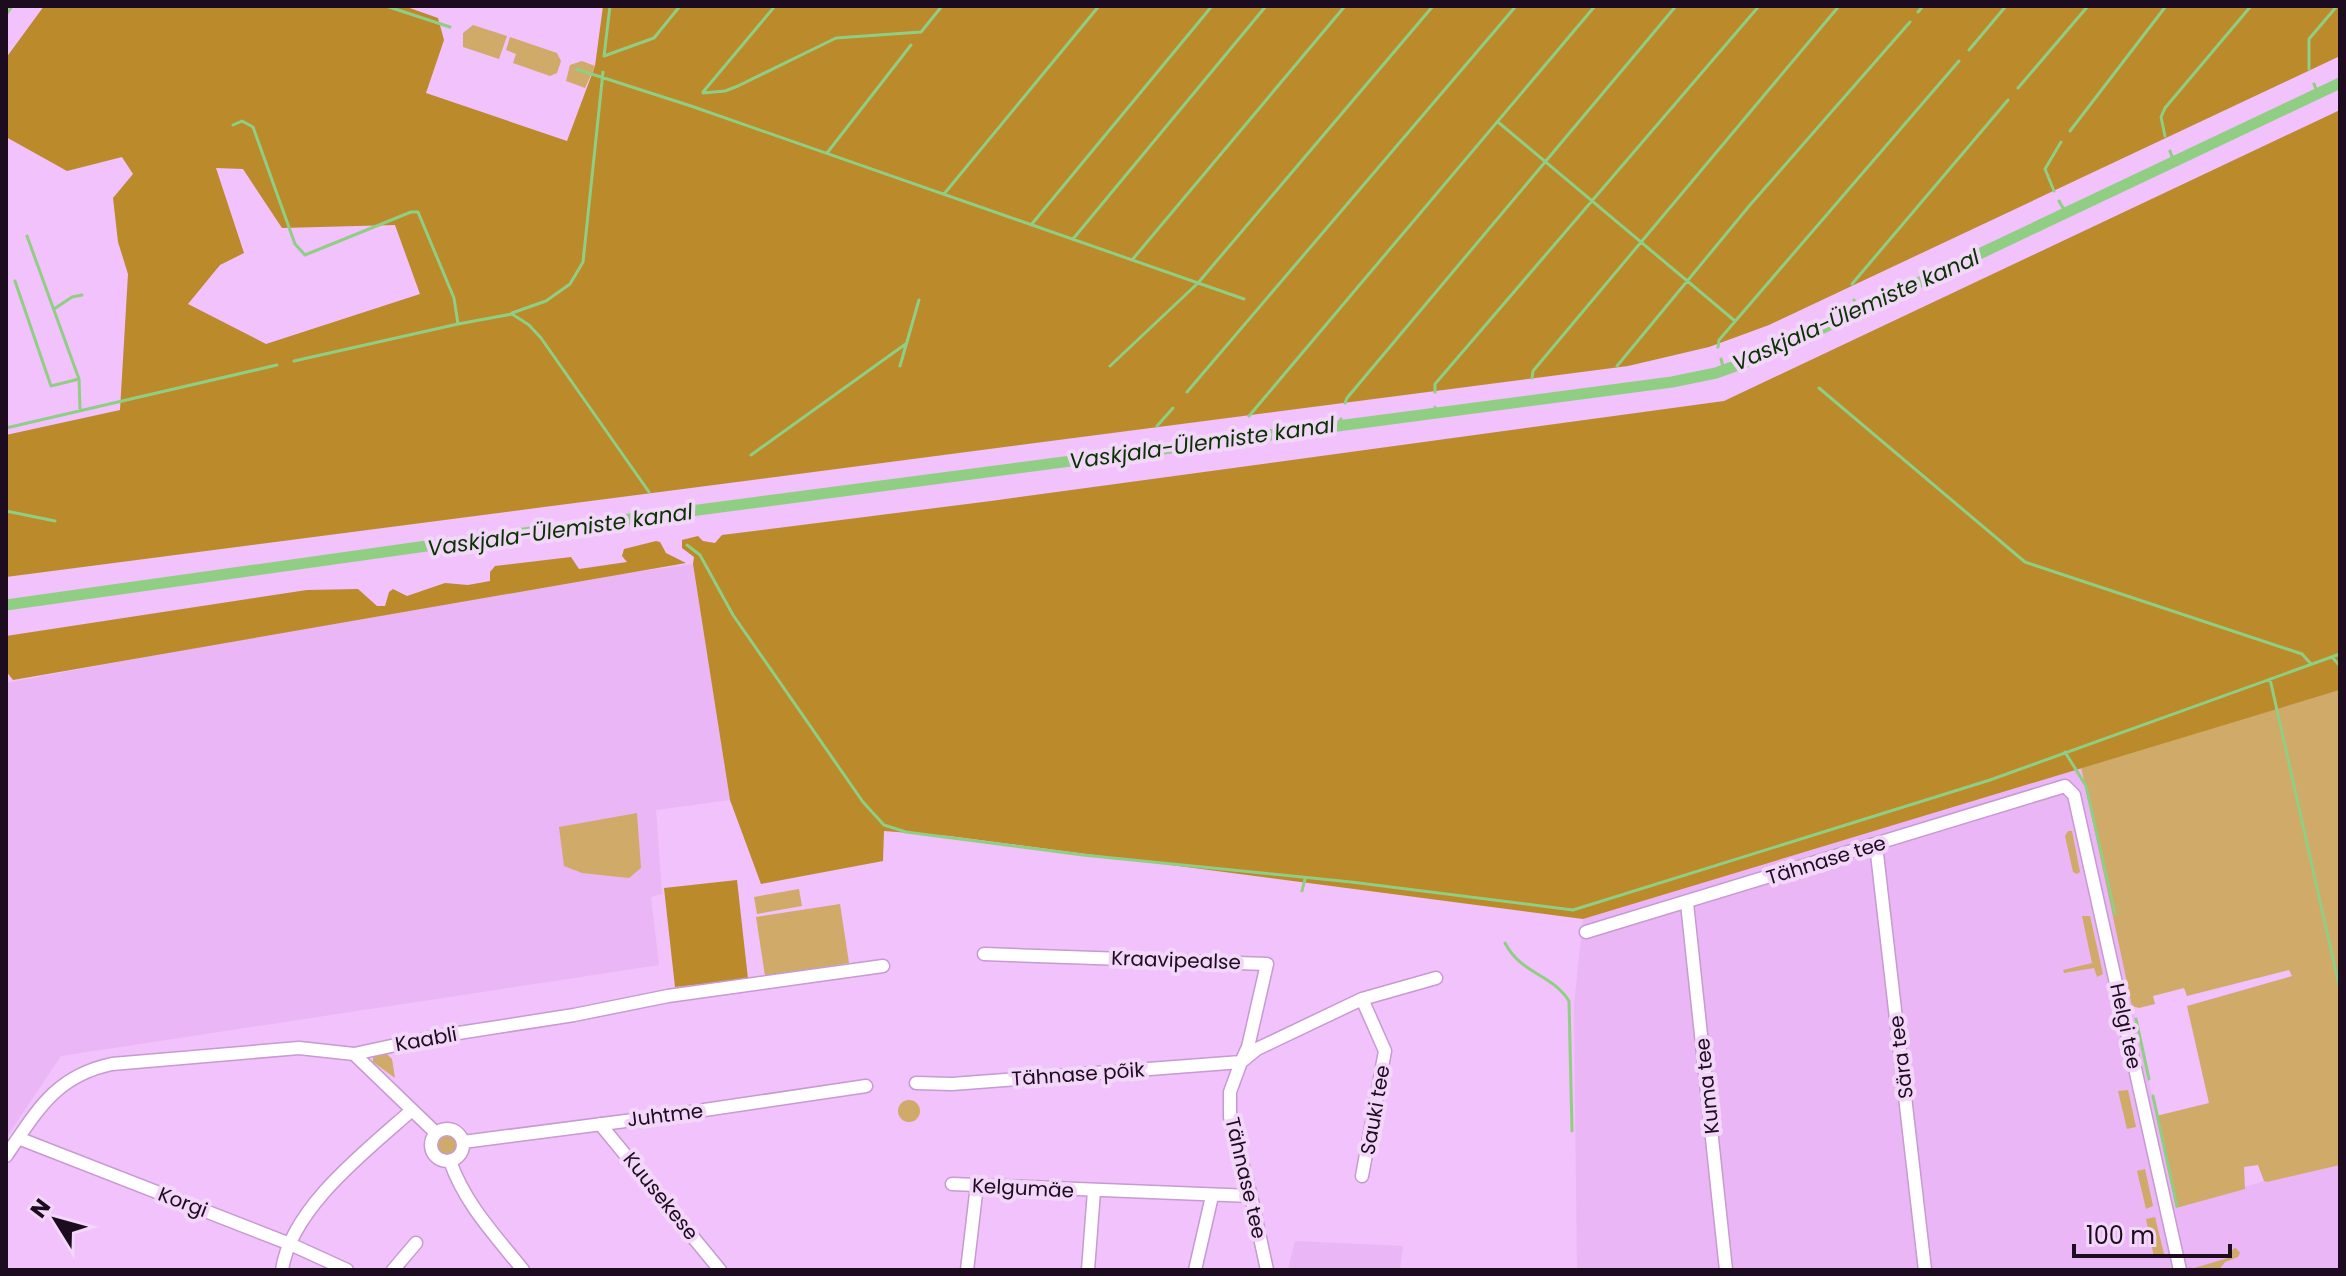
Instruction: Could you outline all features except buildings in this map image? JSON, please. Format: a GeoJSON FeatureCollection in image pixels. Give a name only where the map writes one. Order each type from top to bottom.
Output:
{"type":"FeatureCollection","features":[{"type":"Feature","properties":{"kind":"street","name":"Tähnase tee"},"geometry":{"type":"LineString","coordinates":[[1586,932],[2065,786]]}},
{"type":"Feature","properties":{"kind":"street","name":"Helgi tee"},"geometry":{"type":"LineString","coordinates":[[2065,786],[2074,795],[2078,809],[2180,1270]]}},
{"type":"Feature","properties":{"kind":"street","name":"Sära tee"},"geometry":{"type":"LineString","coordinates":[[1876,845],[1925,1270]]}},
{"type":"Feature","properties":{"kind":"street","name":"Kuma tee"},"geometry":{"type":"LineString","coordinates":[[1687,903],[1726,1270]]}},
{"type":"Feature","properties":{"kind":"street","name":"Kraavipealse"},"geometry":{"type":"LineString","coordinates":[[984,954],[1267,964],[1248,1047],[1241,1062]]}},
{"type":"Feature","properties":{"kind":"street","name":"Kaabli"},"geometry":{"type":"LineString","coordinates":[[6,1156],[54,1091],[72,1077],[92,1068],[299,1048],[354,1054],[668,996],[883,966]]}},
{"type":"Feature","properties":{"kind":"street"},"geometry":{"type":"LineString","coordinates":[[1241,1062],[1257,1049],[1362,999],[1436,978]]}},
{"type":"Feature","properties":{"kind":"street","name":"Sauki tee"},"geometry":{"type":"LineString","coordinates":[[1362,999],[1385,1051],[1362,1176]]}},
{"type":"Feature","properties":{"kind":"street","name":"Juhtme"},"geometry":{"type":"LineString","coordinates":[[354,1054],[436,1133]]}},
{"type":"Feature","properties":{"kind":"street","name":"Tähnase tee"},"geometry":{"type":"LineString","coordinates":[[1241,1062],[1229,1105],[1230,1117],[1267,1270]]}},
{"type":"Feature","properties":{"kind":"street","name":"Tähnase põik"},"geometry":{"type":"LineString","coordinates":[[916,1083],[952,1084],[1241,1062]]}},
{"type":"Feature","properties":{"kind":"street","name":"Juhtme"},"geometry":{"type":"LineString","coordinates":[[450,1161],[437,1157],[433,1152],[432,1139],[436,1133],[449,1129],[455,1131],[463,1142],[866,1086]]}},
{"type":"Feature","properties":{"kind":"street"},"geometry":{"type":"LineString","coordinates":[[282,1270],[290,1244],[333,1181],[412,1110]]}},
{"type":"Feature","properties":{"kind":"street","name":"Kuusekese"},"geometry":{"type":"LineString","coordinates":[[600,1124],[720,1270]]}},
{"type":"Feature","properties":{"kind":"street","name":"Korgi"},"geometry":{"type":"LineString","coordinates":[[18,1138],[290,1244],[347,1270]]}},
{"type":"Feature","properties":{"kind":"street"},"geometry":{"type":"LineString","coordinates":[[463,1142],[460,1154],[450,1161],[459,1187],[469,1204],[523,1270]]}},
{"type":"Feature","properties":{"kind":"street","name":"Kelgumäe"},"geometry":{"type":"LineString","coordinates":[[952,1184],[1251,1196]]}},
{"type":"Feature","properties":{"kind":"street"},"geometry":{"type":"LineString","coordinates":[[967,1270],[977,1185]]}},
{"type":"Feature","properties":{"kind":"street","name":"Kelgumäe"},"geometry":{"type":"LineString","coordinates":[[1088,1270],[1094,1191]]}},
{"type":"Feature","properties":{"kind":"street"},"geometry":{"type":"LineString","coordinates":[[1195,1270],[1212,1196]]}},
{"type":"Feature","properties":{"kind":"street"},"geometry":{"type":"LineString","coordinates":[[393,1270],[416,1243]]}},
{"type":"Feature","properties":{"kind":"shaded area"},"geometry":{"type":"Polygon","coordinates":[[[44,6],[404,6],[438,18],[444,40],[426,93],[567,141],[595,66],[603,6],[2340,6],[2340,56],[1769,325],[1709,347],[1628,366],[6,577],[6,435],[120,410],[128,274],[118,242],[113,198],[133,174],[122,157],[67,171],[6,137],[6,58],[44,6]],[[216,168],[244,253],[220,265],[188,304],[266,344],[420,294],[395,225],[282,228],[243,169],[216,168]]]}},
{"type":"Feature","properties":{"kind":"shaded area"},"geometry":{"type":"Polygon","coordinates":[[[473,25],[507,36],[499,59],[463,47],[463,33],[473,25]]]}},
{"type":"Feature","properties":{"kind":"shaded area"},"geometry":{"type":"Polygon","coordinates":[[[510,37],[557,53],[561,61],[557,73],[550,76],[513,63],[516,54],[506,50],[510,37]]]}},
{"type":"Feature","properties":{"kind":"shaded area"},"geometry":{"type":"Polygon","coordinates":[[[582,61],[595,66],[585,88],[566,81],[570,65],[582,61]]]}},
{"type":"Feature","properties":{"kind":"shaded area"},"geometry":{"type":"Polygon","coordinates":[[[2340,110],[2340,690],[1583,919],[949,836],[884,831],[883,861],[761,884],[730,800],[694,557],[682,548],[682,540],[698,536],[703,541],[715,543],[722,535],[1724,401],[2340,110]]]}},
{"type":"Feature","properties":{"kind":"shaded area"},"geometry":{"type":"Polygon","coordinates":[[[660,542],[666,553],[686,563],[13,680],[6,671],[6,636],[307,590],[358,589],[377,606],[385,606],[393,589],[407,596],[445,583],[468,585],[490,581],[490,572],[495,566],[571,557],[579,569],[627,562],[622,556],[624,549],[660,542]]]}},
{"type":"Feature","properties":{"kind":"shaded area"},"geometry":{"type":"Polygon","coordinates":[[[693,564],[730,800],[656,810],[662,894],[651,897],[659,965],[61,1056],[6,1138],[6,683],[492,592],[693,564]]]}},
{"type":"Feature","properties":{"kind":"shaded area"},"geometry":{"type":"Polygon","coordinates":[[[2340,690],[2340,1165],[2267,1182],[2258,1165],[2244,1167],[2245,1189],[2176,1208],[2156,1116],[2209,1103],[2187,1006],[2292,976],[2289,970],[2187,996],[2184,988],[2153,996],[2155,1004],[2139,1008],[2132,1006],[2081,767],[2340,690]]]}},
{"type":"Feature","properties":{"kind":"shaded area"},"geometry":{"type":"Polygon","coordinates":[[[2081,767],[2176,1208],[2264,1181],[2340,1165],[2340,1270],[1577,1270],[1574,1004],[1583,919],[2081,767]]]}},
{"type":"Feature","properties":{"kind":"shaded area"},"geometry":{"type":"Polygon","coordinates":[[[637,813],[641,868],[629,878],[582,873],[564,866],[559,827],[637,813]]]}},
{"type":"Feature","properties":{"kind":"shaded area"},"geometry":{"type":"Polygon","coordinates":[[[2072,831],[2080,872],[2077,874],[2073,872],[2065,836],[2072,831]]]}},
{"type":"Feature","properties":{"kind":"shaded area"},"geometry":{"type":"Polygon","coordinates":[[[737,880],[748,979],[675,987],[664,888],[737,880]]]}},
{"type":"Feature","properties":{"kind":"shaded area"},"geometry":{"type":"Polygon","coordinates":[[[799,889],[802,906],[757,914],[754,897],[799,889]]]}},
{"type":"Feature","properties":{"kind":"shaded area"},"geometry":{"type":"Polygon","coordinates":[[[840,904],[849,963],[765,976],[756,917],[840,904]]]}},
{"type":"Feature","properties":{"kind":"shaded area"},"geometry":{"type":"Polygon","coordinates":[[[2082,916],[2090,916],[2103,974],[2097,977],[2094,968],[2064,973],[2063,970],[2092,963],[2082,916]]]}},
{"type":"Feature","properties":{"kind":"shaded area"},"geometry":{"type":"Polygon","coordinates":[[[387,1054],[392,1059],[395,1078],[373,1062],[373,1057],[387,1054]]]}},
{"type":"Feature","properties":{"kind":"shaded area"},"geometry":{"type":"Polygon","coordinates":[[[2128,1090],[2136,1127],[2127,1129],[2118,1091],[2128,1090]]]}},
{"type":"Feature","properties":{"kind":"shaded area"},"geometry":{"type":"Polygon","coordinates":[[[909,1100],[917,1103],[920,1111],[917,1119],[909,1122],[901,1119],[898,1111],[901,1103],[909,1100]]]}},
{"type":"Feature","properties":{"kind":"shaded area"},"geometry":{"type":"Polygon","coordinates":[[[443,1136],[451,1136],[456,1145],[454,1152],[443,1154],[438,1149],[438,1141],[443,1136]]]}},
{"type":"Feature","properties":{"kind":"shaded area"},"geometry":{"type":"Polygon","coordinates":[[[2145,1169],[2153,1206],[2146,1209],[2137,1171],[2145,1169]]]}},
{"type":"Feature","properties":{"kind":"shaded area"},"geometry":{"type":"Polygon","coordinates":[[[2155,1217],[2164,1254],[2154,1257],[2146,1219],[2155,1217]]]}},
{"type":"Feature","properties":{"kind":"shaded area"},"geometry":{"type":"Polygon","coordinates":[[[1295,1241],[1403,1246],[1400,1270],[1288,1270],[1295,1241]]]}},
{"type":"Feature","properties":{"kind":"shaded area"},"geometry":{"type":"Polygon","coordinates":[[[2236,1248],[2240,1253],[2238,1257],[2225,1262],[2219,1270],[2186,1270],[2228,1258],[2236,1248]]]}},
{"type":"Feature","properties":{"kind":"waterway"},"geometry":{"type":"LineString","coordinates":[[6,15],[12,6]]}},
{"type":"Feature","properties":{"kind":"waterway"},"geometry":{"type":"LineString","coordinates":[[386,6],[450,27]]}},
{"type":"Feature","properties":{"kind":"waterway"},"geometry":{"type":"LineString","coordinates":[[610,6],[604,56],[654,38],[680,6]]}},
{"type":"Feature","properties":{"kind":"waterway"},"geometry":{"type":"LineString","coordinates":[[703,92],[775,6]]}},
{"type":"Feature","properties":{"kind":"waterway"},"geometry":{"type":"LineString","coordinates":[[703,93],[738,86],[836,38],[921,32],[942,6]]}},
{"type":"Feature","properties":{"kind":"waterway"},"geometry":{"type":"LineString","coordinates":[[944,194],[1099,6]]}},
{"type":"Feature","properties":{"kind":"waterway"},"geometry":{"type":"LineString","coordinates":[[1031,225],[1212,6]]}},
{"type":"Feature","properties":{"kind":"waterway"},"geometry":{"type":"LineString","coordinates":[[1073,239],[1266,6]]}},
{"type":"Feature","properties":{"kind":"waterway"},"geometry":{"type":"LineString","coordinates":[[1132,260],[1345,6]]}},
{"type":"Feature","properties":{"kind":"waterway"},"geometry":{"type":"LineString","coordinates":[[1110,366],[1198,283],[1433,6]]}},
{"type":"Feature","properties":{"kind":"waterway"},"geometry":{"type":"LineString","coordinates":[[1187,392],[1516,6]]}},
{"type":"Feature","properties":{"kind":"waterway"},"geometry":{"type":"LineString","coordinates":[[1249,416],[1595,6]]}},
{"type":"Feature","properties":{"kind":"waterway"},"geometry":{"type":"LineString","coordinates":[[1345,403],[1676,6]]}},
{"type":"Feature","properties":{"kind":"waterway"},"geometry":{"type":"LineString","coordinates":[[1435,392],[1435,384],[1759,6]]}},
{"type":"Feature","properties":{"kind":"waterway"},"geometry":{"type":"LineString","coordinates":[[1532,378],[1533,371],[1839,6]]}},
{"type":"Feature","properties":{"kind":"waterway"},"geometry":{"type":"LineString","coordinates":[[1918,12],[1923,6]]}},
{"type":"Feature","properties":{"kind":"waterway"},"geometry":{"type":"LineString","coordinates":[[1969,50],[2006,6]]}},
{"type":"Feature","properties":{"kind":"waterway"},"geometry":{"type":"LineString","coordinates":[[2018,88],[2088,6]]}},
{"type":"Feature","properties":{"kind":"waterway"},"geometry":{"type":"LineString","coordinates":[[2070,131],[2166,6]]}},
{"type":"Feature","properties":{"kind":"waterway"},"geometry":{"type":"LineString","coordinates":[[2165,136],[2161,117],[2165,108],[2251,6]]}},
{"type":"Feature","properties":{"kind":"waterway"},"geometry":{"type":"LineString","coordinates":[[2309,69],[2309,39],[2337,6]]}},
{"type":"Feature","properties":{"kind":"waterway"},"geometry":{"type":"LineString","coordinates":[[1617,366],[1750,205],[1910,22]]}},
{"type":"Feature","properties":{"kind":"waterway"},"geometry":{"type":"LineString","coordinates":[[827,153],[911,45]]}},
{"type":"Feature","properties":{"kind":"waterway"},"geometry":{"type":"LineString","coordinates":[[1718,347],[1719,340],[1959,61]]}},
{"type":"Feature","properties":{"kind":"waterway"},"geometry":{"type":"LineString","coordinates":[[576,69],[691,106],[1244,299]]}},
{"type":"Feature","properties":{"kind":"waterway"},"geometry":{"type":"LineString","coordinates":[[512,313],[546,301],[570,284],[583,262],[603,72]]}},
{"type":"Feature","properties":{"kind":"waterway","name":"Vaskjala-Ülemiste kanal"},"geometry":{"type":"LineString","coordinates":[[6,605],[455,542],[1672,382],[1716,373],[1766,355],[2340,83]]}},
{"type":"Feature","properties":{"kind":"waterway"},"geometry":{"type":"LineString","coordinates":[[2314,84],[2318,94]]}},
{"type":"Feature","properties":{"kind":"waterway"},"geometry":{"type":"LineString","coordinates":[[1852,284],[2008,100]]}},
{"type":"Feature","properties":{"kind":"waterway"},"geometry":{"type":"LineString","coordinates":[[233,125],[242,121],[253,127],[295,244],[305,255],[411,212],[418,212],[454,298],[458,324],[512,314],[529,325],[649,492]]}},
{"type":"Feature","properties":{"kind":"waterway"},"geometry":{"type":"LineString","coordinates":[[1498,122],[1735,321]]}},
{"type":"Feature","properties":{"kind":"waterway"},"geometry":{"type":"LineString","coordinates":[[2054,191],[2045,169],[2061,142]]}},
{"type":"Feature","properties":{"kind":"waterway"},"geometry":{"type":"LineString","coordinates":[[2170,151],[2174,162]]}},
{"type":"Feature","properties":{"kind":"waterway"},"geometry":{"type":"LineString","coordinates":[[2059,201],[2066,213]]}},
{"type":"Feature","properties":{"kind":"waterway"},"geometry":{"type":"LineString","coordinates":[[27,236],[79,379],[80,409]]}},
{"type":"Feature","properties":{"kind":"waterway"},"geometry":{"type":"LineString","coordinates":[[15,281],[51,386],[79,379]]}},
{"type":"Feature","properties":{"kind":"waterway"},"geometry":{"type":"LineString","coordinates":[[54,309],[72,297],[82,295]]}},
{"type":"Feature","properties":{"kind":"waterway"},"geometry":{"type":"LineString","coordinates":[[900,366],[919,300]]}},
{"type":"Feature","properties":{"kind":"waterway"},"geometry":{"type":"LineString","coordinates":[[1854,300],[1857,312]]}},
{"type":"Feature","properties":{"kind":"waterway"},"geometry":{"type":"LineString","coordinates":[[294,361],[458,324]]}},
{"type":"Feature","properties":{"kind":"waterway"},"geometry":{"type":"LineString","coordinates":[[751,455],[907,343]]}},
{"type":"Feature","properties":{"kind":"waterway"},"geometry":{"type":"LineString","coordinates":[[1721,359],[1724,370]]}},
{"type":"Feature","properties":{"kind":"waterway"},"geometry":{"type":"LineString","coordinates":[[6,428],[277,365]]}},
{"type":"Feature","properties":{"kind":"waterway"},"geometry":{"type":"LineString","coordinates":[[1819,388],[2025,562],[2302,654],[2311,664]]}},
{"type":"Feature","properties":{"kind":"waterway","name":"Vaskjala-Ülemiste kanal"},"geometry":{"type":"LineString","coordinates":[[1435,407],[1435,413]]}},
{"type":"Feature","properties":{"kind":"waterway"},"geometry":{"type":"LineString","coordinates":[[1157,426],[1173,408]]}},
{"type":"Feature","properties":{"kind":"waterway","name":"Vaskjala-Ülemiste kanal"},"geometry":{"type":"LineString","coordinates":[[1338,427],[1341,419]]}},
{"type":"Feature","properties":{"kind":"waterway","name":"Vaskjala-Ülemiste kanal"},"geometry":{"type":"LineString","coordinates":[[1246,440],[1247,432]]}},
{"type":"Feature","properties":{"kind":"waterway","name":"Vaskjala-Ülemiste kanal"},"geometry":{"type":"LineString","coordinates":[[1157,442],[1157,451]]}},
{"type":"Feature","properties":{"kind":"waterway"},"geometry":{"type":"LineString","coordinates":[[6,511],[55,521]]}},
{"type":"Feature","properties":{"kind":"waterway"},"geometry":{"type":"LineString","coordinates":[[687,545],[700,555],[733,615],[863,802],[884,825],[906,832],[1083,855],[1351,882],[1573,910],[1990,780],[2340,654]]}},
{"type":"Feature","properties":{"kind":"waterway"},"geometry":{"type":"LineString","coordinates":[[2332,657],[2340,666]]}},
{"type":"Feature","properties":{"kind":"waterway"},"geometry":{"type":"LineString","coordinates":[[2270,679],[2340,990]]}},
{"type":"Feature","properties":{"kind":"waterway"},"geometry":{"type":"LineString","coordinates":[[2065,752],[2086,786],[2115,914]]}},
{"type":"Feature","properties":{"kind":"waterway"},"geometry":{"type":"LineString","coordinates":[[1302,891],[1305,879]]}},
{"type":"Feature","properties":{"kind":"waterway"},"geometry":{"type":"LineString","coordinates":[[1505,943],[1520,962],[1554,985],[1569,1001],[1572,1131]]}},
{"type":"Feature","properties":{"kind":"waterway"},"geometry":{"type":"LineString","coordinates":[[2136,1019],[2149,1079]]}},
{"type":"Feature","properties":{"kind":"waterway"},"geometry":{"type":"LineString","coordinates":[[2153,1096],[2177,1206]]}}]}
